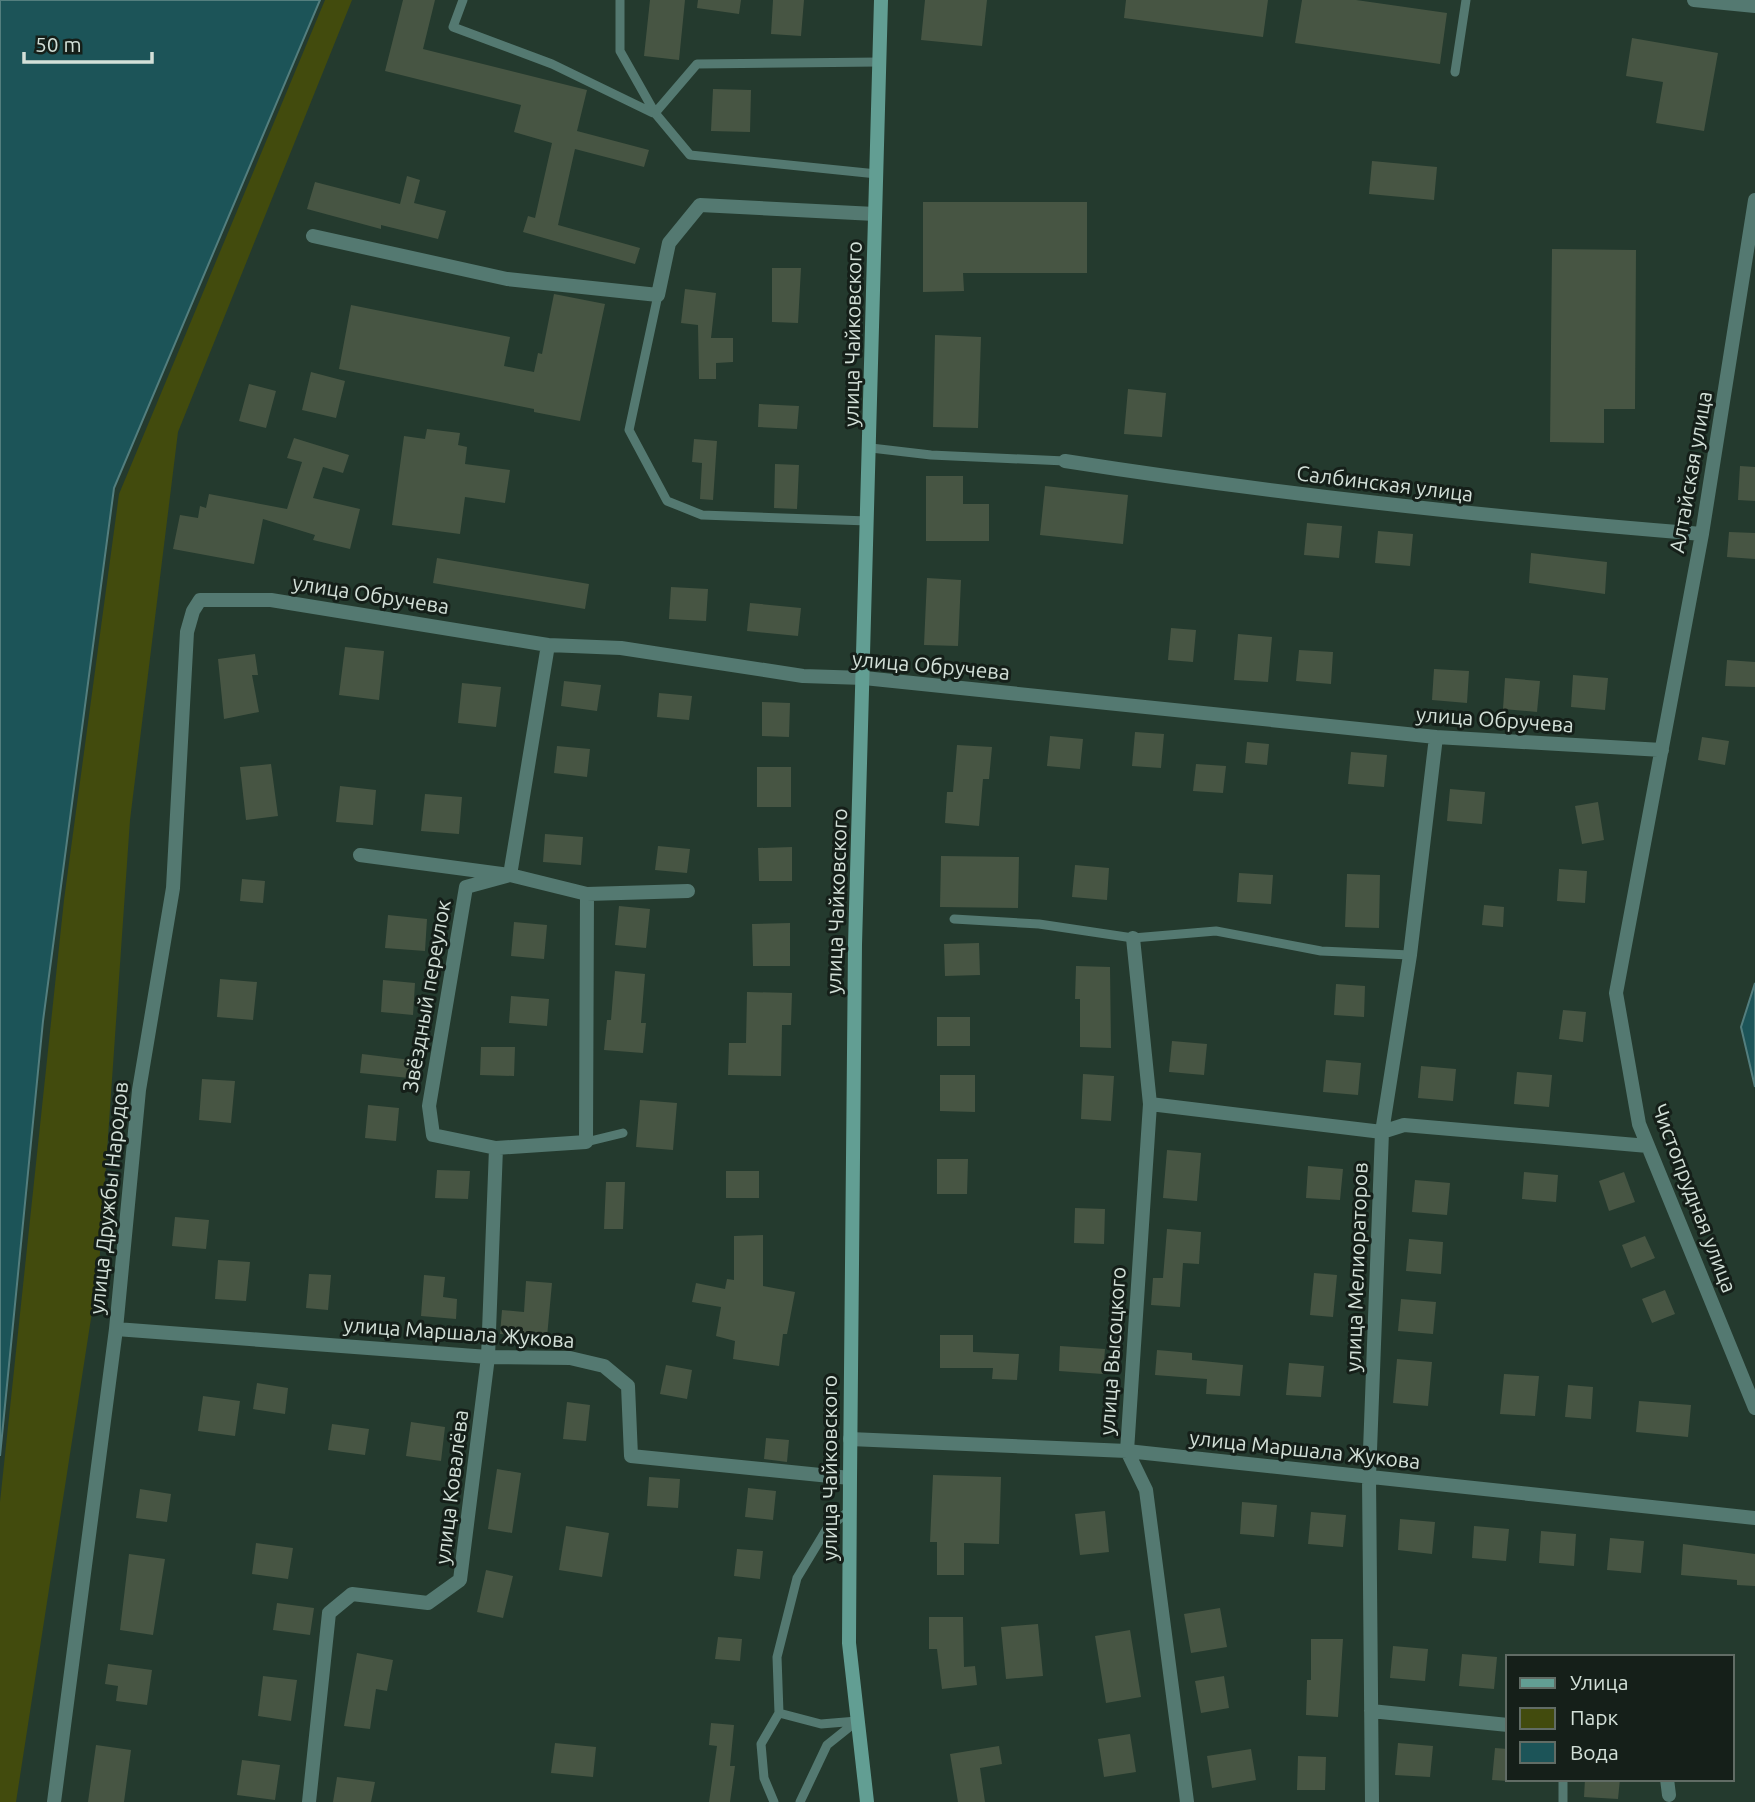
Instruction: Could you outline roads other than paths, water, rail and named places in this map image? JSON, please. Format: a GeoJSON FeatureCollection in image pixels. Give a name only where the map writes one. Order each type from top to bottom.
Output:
{"type":"FeatureCollection","features":[{"type":"Feature","properties":{"kind":"main road","name":"улица Чайковского"},"geometry":{"type":"LineString","coordinates":[[867,1802],[849,1643],[850,1439],[855,945],[871,447],[881,0]]}},
{"type":"Feature","properties":{"kind":"street"},"geometry":{"type":"LineString","coordinates":[[1694,0],[1755,6]]}},
{"type":"Feature","properties":{"kind":"street","name":"Алтайская улица"},"geometry":{"type":"LineString","coordinates":[[1662,750],[1680,638],[1702,534],[1755,200]]}},
{"type":"Feature","properties":{"kind":"street"},"geometry":{"type":"LineString","coordinates":[[313,236],[507,279],[658,295],[668,243],[700,205],[875,214]]}},
{"type":"Feature","properties":{"kind":"street","name":"Салбинская улица"},"geometry":{"type":"LineString","coordinates":[[1065,461],[1194,481],[1520,520],[1702,534]]}},
{"type":"Feature","properties":{"kind":"street","name":"улица Обручева"},"geometry":{"type":"LineString","coordinates":[[200,600],[271,600],[548,645],[621,648],[803,677],[864,678],[1436,737],[1662,750]]}},
{"type":"Feature","properties":{"kind":"street","name":"улица Дружбы Народов"},"geometry":{"type":"LineString","coordinates":[[54,1802],[116,1329],[139,1090],[173,888],[187,632],[193,611],[200,600]]}},
{"type":"Feature","properties":{"kind":"street"},"geometry":{"type":"LineString","coordinates":[[509,875],[548,645]]}},
{"type":"Feature","properties":{"kind":"street","name":"улица Мелиораторов"},"geometry":{"type":"LineString","coordinates":[[1372,1802],[1370,1477],[1382,1132],[1410,955],[1436,737]]}},
{"type":"Feature","properties":{"kind":"street","name":"Чистопрудная улица"},"geometry":{"type":"LineString","coordinates":[[1662,750],[1616,993],[1639,1124],[1755,1408]]}},
{"type":"Feature","properties":{"kind":"street","name":"Звёздный переулок"},"geometry":{"type":"LineString","coordinates":[[360,855],[509,875],[587,894],[688,891]]}},
{"type":"Feature","properties":{"kind":"street","name":"Звёздный переулок"},"geometry":{"type":"LineString","coordinates":[[509,875],[466,887],[429,1106],[433,1135],[496,1149],[586,1142]]}},
{"type":"Feature","properties":{"kind":"street"},"geometry":{"type":"LineString","coordinates":[[586,1142],[587,894]]}},
{"type":"Feature","properties":{"kind":"street","name":"улица Высоцкого"},"geometry":{"type":"LineString","coordinates":[[1133,938],[1150,1104],[1127,1451],[1146,1490],[1187,1802]]}},
{"type":"Feature","properties":{"kind":"street"},"geometry":{"type":"LineString","coordinates":[[1150,1104],[1382,1132],[1404,1125],[1648,1146]]}},
{"type":"Feature","properties":{"kind":"street"},"geometry":{"type":"LineString","coordinates":[[488,1357],[496,1149]]}},
{"type":"Feature","properties":{"kind":"street","name":"улица Маршала Жукова"},"geometry":{"type":"LineString","coordinates":[[116,1329],[488,1357],[570,1358],[604,1366],[628,1386],[631,1456],[850,1478]]}},
{"type":"Feature","properties":{"kind":"street","name":"улица Ковалёва"},"geometry":{"type":"LineString","coordinates":[[309,1802],[329,1613],[352,1594],[428,1603],[460,1580],[488,1357]]}},
{"type":"Feature","properties":{"kind":"street","name":"улица Маршала Жукова"},"geometry":{"type":"LineString","coordinates":[[850,1439],[1127,1451],[1755,1518]]}},
{"type":"Feature","properties":{"kind":"street"},"geometry":{"type":"LineString","coordinates":[[1371,1711],[1506,1725]]}},
{"type":"Feature","properties":{"kind":"street"},"geometry":{"type":"LineString","coordinates":[[1667,1781],[1669,1795]]}},
{"type":"Feature","properties":{"kind":"lane"},"geometry":{"type":"LineString","coordinates":[[463,0],[453,27],[552,64],[655,113]]}},
{"type":"Feature","properties":{"kind":"lane"},"geometry":{"type":"LineString","coordinates":[[620,0],[620,51],[655,113],[690,155],[877,174]]}},
{"type":"Feature","properties":{"kind":"lane"},"geometry":{"type":"LineString","coordinates":[[1455,72],[1466,0]]}},
{"type":"Feature","properties":{"kind":"lane"},"geometry":{"type":"LineString","coordinates":[[655,113],[697,64],[879,62]]}},
{"type":"Feature","properties":{"kind":"lane"},"geometry":{"type":"LineString","coordinates":[[658,295],[629,430],[667,501],[702,515],[868,521]]}},
{"type":"Feature","properties":{"kind":"lane"},"geometry":{"type":"LineString","coordinates":[[871,447],[931,455],[1065,461]]}},
{"type":"Feature","properties":{"kind":"lane"},"geometry":{"type":"LineString","coordinates":[[954,919],[1039,924],[1133,938],[1216,931],[1321,951],[1410,955]]}},
{"type":"Feature","properties":{"kind":"lane"},"geometry":{"type":"LineString","coordinates":[[586,1142],[623,1133]]}},
{"type":"Feature","properties":{"kind":"lane"},"geometry":{"type":"LineString","coordinates":[[774,1802],[764,1777],[761,1744],[779,1713],[777,1657],[797,1578],[826,1530],[850,1510]]}},
{"type":"Feature","properties":{"kind":"lane"},"geometry":{"type":"LineString","coordinates":[[779,1713],[821,1724],[858,1721]]}},
{"type":"Feature","properties":{"kind":"lane"},"geometry":{"type":"LineString","coordinates":[[800,1802],[827,1745],[858,1721]]}},
{"type":"Feature","properties":{"kind":"lane"},"geometry":{"type":"LineString","coordinates":[[1563,1781],[1563,1802]]}},
{"type":"Feature","properties":{"kind":"water"},"geometry":{"type":"Polygon","coordinates":[[[0,0],[320,0],[114,488],[43,1021],[0,1456],[0,0]]]}},
{"type":"Feature","properties":{"kind":"water"},"geometry":{"type":"Polygon","coordinates":[[[1755,983],[1755,1087],[1741,1027],[1755,983]]]}}]}
